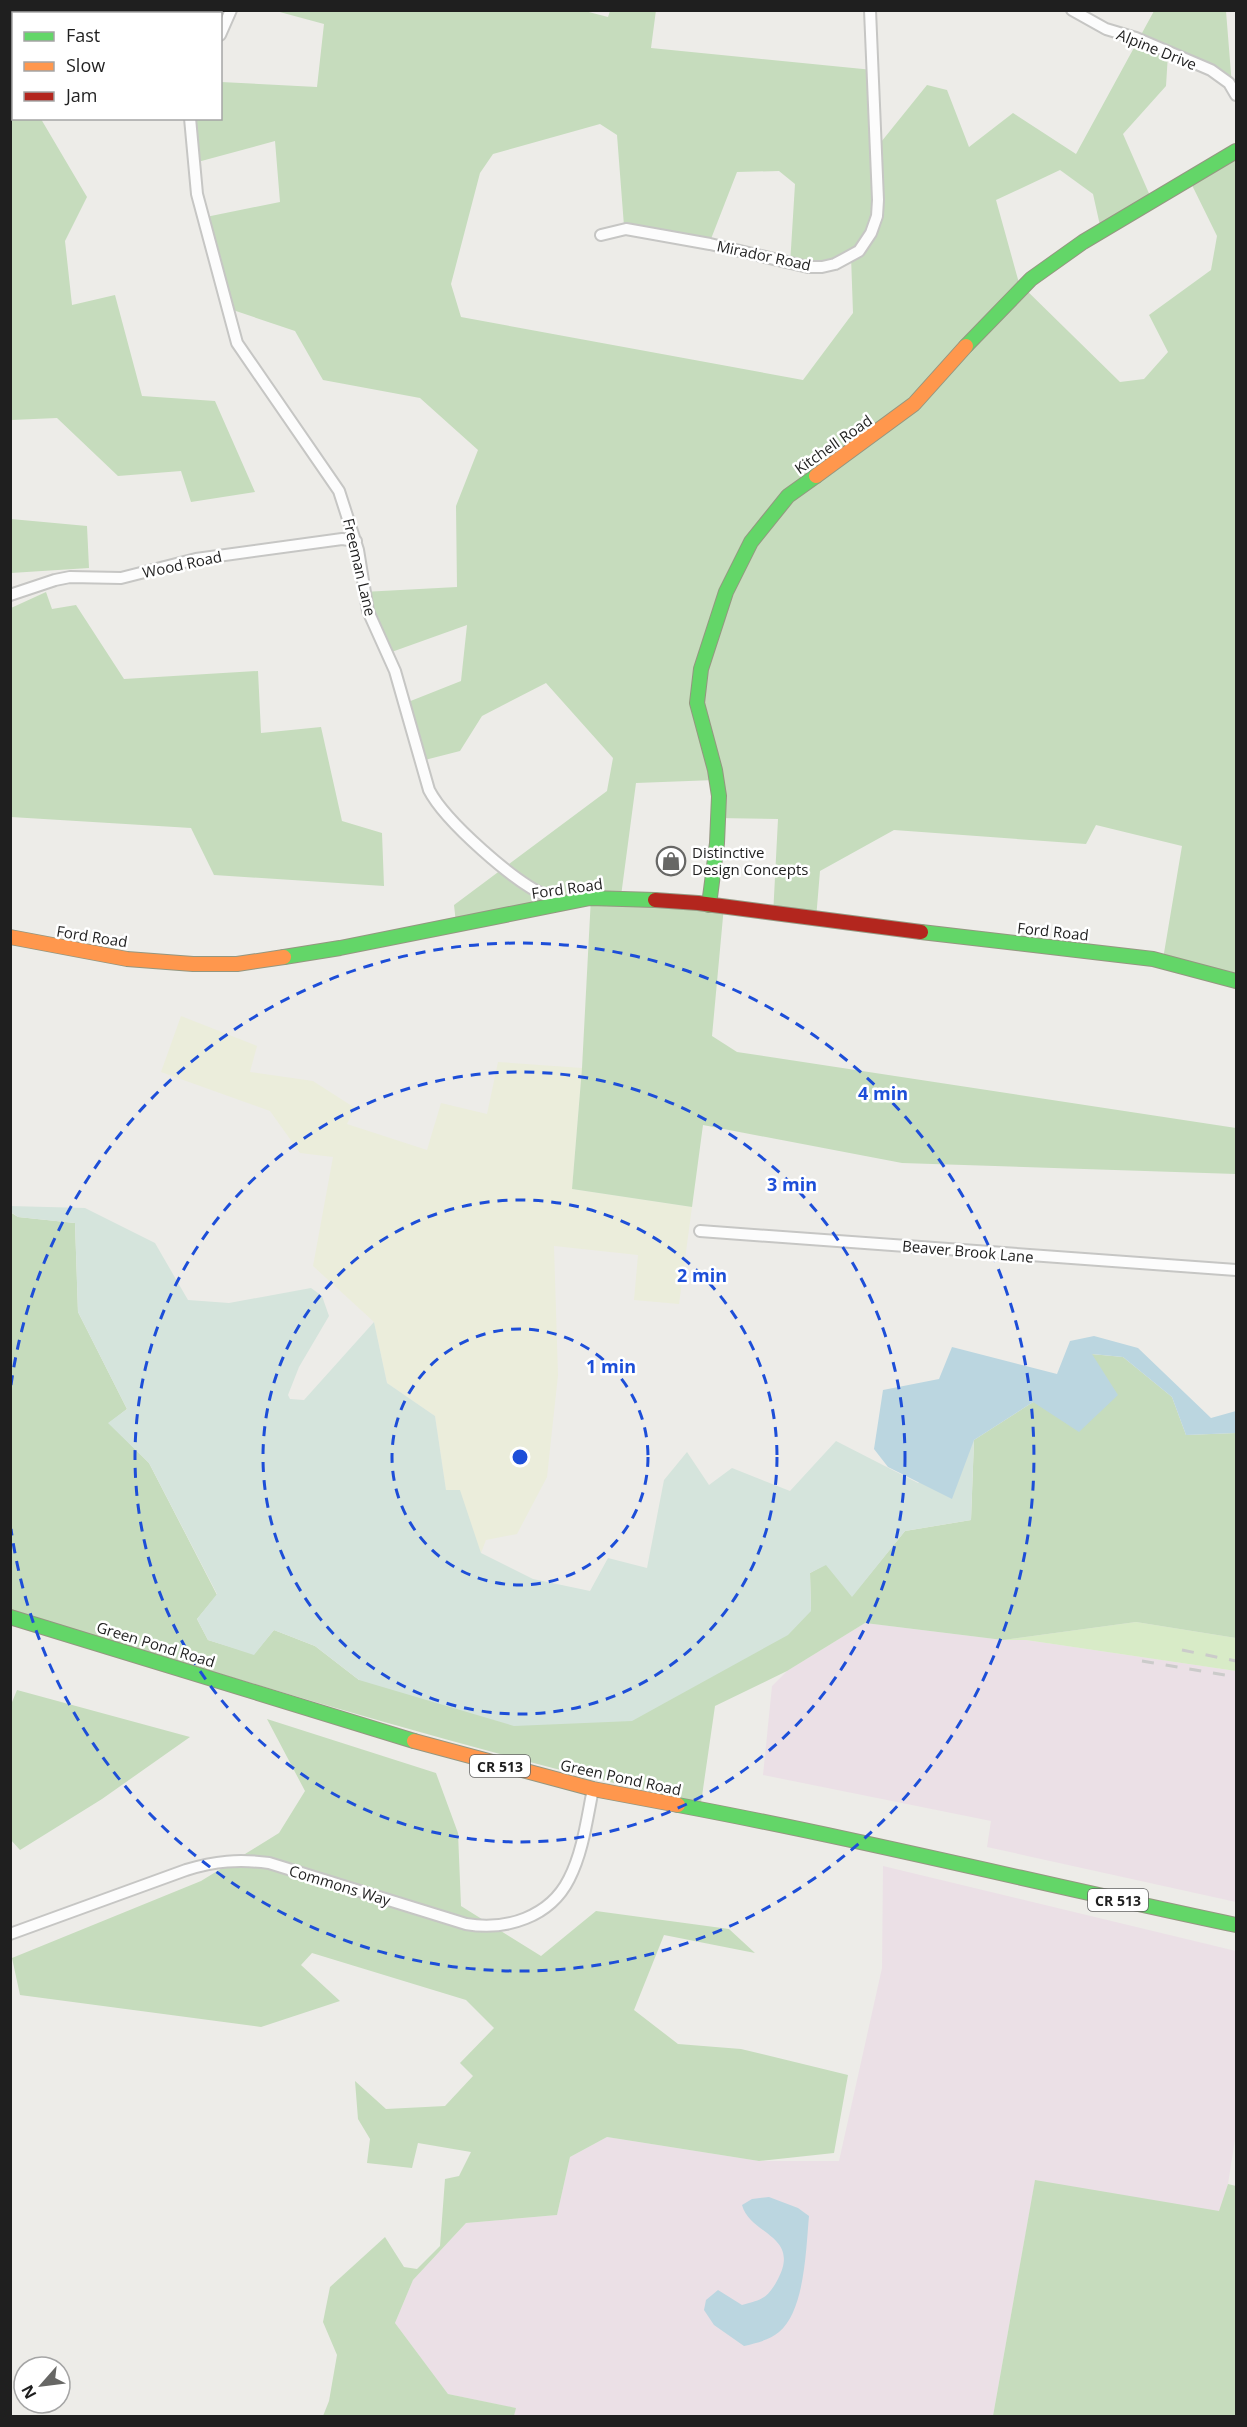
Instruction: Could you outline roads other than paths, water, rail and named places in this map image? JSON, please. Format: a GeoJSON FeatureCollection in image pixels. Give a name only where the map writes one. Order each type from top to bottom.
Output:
{"type":"FeatureCollection","features":[{"type":"Feature","properties":{"kind":"street"},"geometry":{"type":"LineString","coordinates":[[222,30],[231,10]]}},
{"type":"Feature","properties":{"kind":"street","name":"Mirador Road"},"geometry":{"type":"LineString","coordinates":[[601,235],[626,229],[710,244],[808,267],[835,264],[859,251],[871,233],[878,200],[870,10]]}},
{"type":"Feature","properties":{"kind":"street","name":"Alpine Drive"},"geometry":{"type":"LineString","coordinates":[[1072,10],[1106,29],[1136,38],[1210,70],[1229,83],[1236,94]]}},
{"type":"Feature","properties":{"kind":"street","name":"Freeman Lane"},"geometry":{"type":"LineString","coordinates":[[190,120],[197,194],[237,343],[339,491],[356,541],[369,611],[395,671],[422,767],[436,803],[472,841],[518,878],[547,896],[570,902]]}},
{"type":"Feature","properties":{"kind":"street","name":"Kitchell Road"},"geometry":{"type":"LineString","coordinates":[[709,905],[719,799],[714,766],[697,710],[697,691],[703,659],[724,598],[741,557],[752,539],[788,496],[914,404],[996,313],[1031,279],[1083,242],[1236,151]]}},
{"type":"Feature","properties":{"kind":"street","name":"Wood Road"},"geometry":{"type":"LineString","coordinates":[[10,595],[70,577],[122,578],[196,559],[342,539],[356,541]]}},
{"type":"Feature","properties":{"kind":"street","name":"Ford Road"},"geometry":{"type":"LineString","coordinates":[[10,937],[76,951],[127,958],[192,964],[237,964],[340,948],[590,898],[628,898],[709,905],[812,920],[1154,959],[1236,981]]}},
{"type":"Feature","properties":{"kind":"street","name":"Beaver Brook Lane"},"geometry":{"type":"LineString","coordinates":[[700,1232],[1236,1270]]}},
{"type":"Feature","properties":{"kind":"street","name":"Green Pond Road"},"geometry":{"type":"LineString","coordinates":[[10,1617],[451,1752],[593,1789],[758,1820],[1236,1925]]}},
{"type":"Feature","properties":{"kind":"street","name":"Commons Way"},"geometry":{"type":"LineString","coordinates":[[10,1934],[186,1870],[235,1859],[269,1863],[466,1924],[480,1927],[522,1921],[542,1910],[561,1893],[569,1880],[576,1862],[593,1789]]}},
{"type":"Feature","properties":{"kind":"water"},"geometry":{"type":"Polygon","coordinates":[[[1094,1336],[1138,1348],[1211,1418],[1236,1411],[1236,1433],[1186,1435],[1172,1397],[1123,1357],[1092,1354],[1118,1395],[1079,1432],[1033,1402],[974,1440],[952,1499],[888,1467],[874,1449],[883,1390],[939,1379],[952,1347],[1057,1374],[1070,1341],[1094,1336]]]}},
{"type":"Feature","properties":{"kind":"water"},"geometry":{"type":"Polygon","coordinates":[[[769,2197],[798,2208],[809,2216],[803,2278],[794,2310],[788,2322],[771,2337],[744,2346],[714,2325],[704,2310],[706,2300],[718,2290],[742,2305],[764,2297],[778,2279],[783,2264],[783,2253],[779,2244],[754,2223],[742,2205],[752,2199],[769,2197]]]}},
{"type":"Feature","properties":{"kind":"railway"},"geometry":{"type":"LineString","coordinates":[[1182,1650],[1236,1661]]}},
{"type":"Feature","properties":{"kind":"railway"},"geometry":{"type":"LineString","coordinates":[[1142,1661],[1236,1677]]}},
{"type":"Feature","properties":{"kind":"place","name":"Distinctive Design Concepts"},"geometry":{"type":"Point","coordinates":[671,861]}}]}
